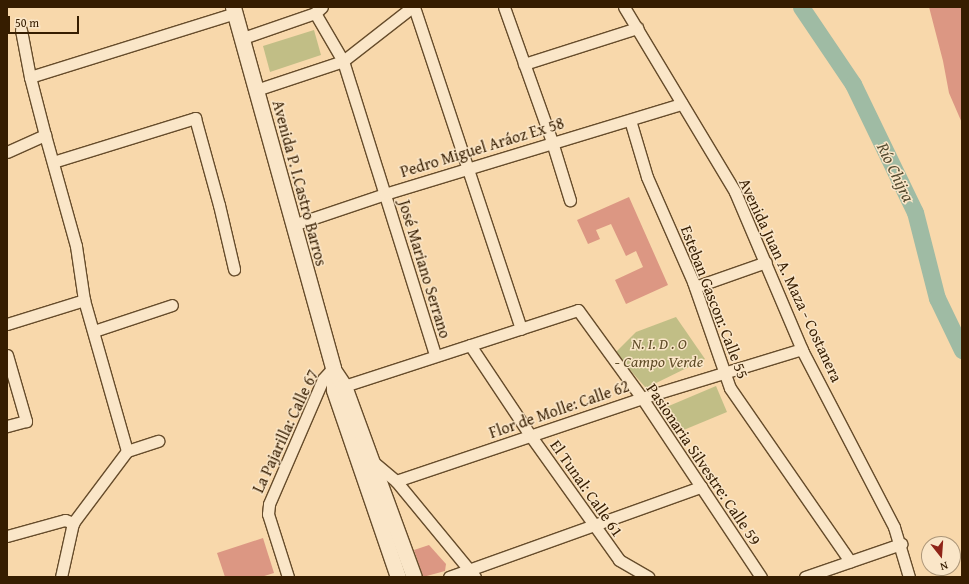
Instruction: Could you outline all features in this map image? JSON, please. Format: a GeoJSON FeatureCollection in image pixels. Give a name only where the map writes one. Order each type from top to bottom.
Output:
{"type":"FeatureCollection","features":[{"type":"Feature","properties":{"kind":"street"},"geometry":{"type":"LineString","coordinates":[[256,90],[343,61],[413,7],[521,329],[435,355],[339,388]]}},
{"type":"Feature","properties":{"kind":"street"},"geometry":{"type":"LineString","coordinates":[[504,7],[552,142],[570,200]]}},
{"type":"Feature","properties":{"kind":"street","name":"Avenida Juan A. Maza - Costanera"},"geometry":{"type":"LineString","coordinates":[[624,7],[638,28],[735,192],[802,348],[894,526],[901,544],[909,577]]}},
{"type":"Feature","properties":{"kind":"street"},"geometry":{"type":"LineString","coordinates":[[30,76],[234,10]]}},
{"type":"Feature","properties":{"kind":"street","name":"Avenida P. I.Castro Barros"},"geometry":{"type":"LineString","coordinates":[[234,10],[339,388]]}},
{"type":"Feature","properties":{"kind":"street"},"geometry":{"type":"LineString","coordinates":[[242,38],[319,10]]}},
{"type":"Feature","properties":{"kind":"street","name":"José Mariano Serrano"},"geometry":{"type":"LineString","coordinates":[[319,10],[343,61],[435,355]]}},
{"type":"Feature","properties":{"kind":"street"},"geometry":{"type":"LineString","coordinates":[[524,64],[638,28]]}},
{"type":"Feature","properties":{"kind":"street"},"geometry":{"type":"LineString","coordinates":[[21,30],[30,76],[45,135],[76,246],[84,300],[127,451]]}},
{"type":"Feature","properties":{"kind":"street","name":"Pedro Miguel Aráoz Ex 58"},"geometry":{"type":"LineString","coordinates":[[293,225],[385,194],[552,142],[682,104]]}},
{"type":"Feature","properties":{"kind":"street"},"geometry":{"type":"LineString","coordinates":[[53,162],[195,118],[219,205],[234,269]]}},
{"type":"Feature","properties":{"kind":"street","name":"Esteban Gascon: Calle 55"},"geometry":{"type":"LineString","coordinates":[[630,120],[647,177],[695,287],[723,373],[730,388],[850,561]]}},
{"type":"Feature","properties":{"kind":"street"},"geometry":{"type":"LineString","coordinates":[[7,152],[45,135]]}},
{"type":"Feature","properties":{"kind":"street"},"geometry":{"type":"LineString","coordinates":[[695,287],[766,262]]}},
{"type":"Feature","properties":{"kind":"street"},"geometry":{"type":"LineString","coordinates":[[7,324],[84,300]]}},
{"type":"Feature","properties":{"kind":"street"},"geometry":{"type":"LineString","coordinates":[[94,331],[172,306]]}},
{"type":"Feature","properties":{"kind":"street","name":"Pasionaria Silvestre: Calle 59"},"geometry":{"type":"LineString","coordinates":[[521,329],[578,310],[642,398],[761,577]]}},
{"type":"Feature","properties":{"kind":"street","name":"El Tunal: Calle 61"},"geometry":{"type":"LineString","coordinates":[[470,345],[530,435],[619,560],[649,577]]}},
{"type":"Feature","properties":{"kind":"street","name":"Flor de Molle: Calle 62"},"geometry":{"type":"LineString","coordinates":[[396,480],[642,398],[802,348]]}},
{"type":"Feature","properties":{"kind":"street"},"geometry":{"type":"LineString","coordinates":[[7,355],[26,421],[7,426]]}},
{"type":"Feature","properties":{"kind":"street","name":"La Pajarilla: Calle 67"},"geometry":{"type":"LineString","coordinates":[[288,577],[268,514],[269,504],[323,379],[333,368]]}},
{"type":"Feature","properties":{"kind":"street"},"geometry":{"type":"LineString","coordinates":[[339,388],[368,457],[414,577]]}},
{"type":"Feature","properties":{"kind":"street"},"geometry":{"type":"LineString","coordinates":[[339,388],[398,577]]}},
{"type":"Feature","properties":{"kind":"street"},"geometry":{"type":"LineString","coordinates":[[61,577],[73,523],[127,451],[158,441]]}},
{"type":"Feature","properties":{"kind":"street"},"geometry":{"type":"LineString","coordinates":[[368,457],[396,480],[472,573]]}},
{"type":"Feature","properties":{"kind":"street"},"geometry":{"type":"LineString","coordinates":[[449,577],[472,573],[701,487]]}},
{"type":"Feature","properties":{"kind":"street"},"geometry":{"type":"LineString","coordinates":[[7,536],[65,520],[73,523]]}},
{"type":"Feature","properties":{"kind":"street"},"geometry":{"type":"LineString","coordinates":[[804,577],[901,544]]}},
{"type":"Feature","properties":{"kind":"green space"},"geometry":{"type":"Polygon","coordinates":[[[314,30],[321,55],[270,72],[263,46],[314,30]]]}},
{"type":"Feature","properties":{"kind":"green space","name":"N. I. D . O - Campo Verde"},"geometry":{"type":"Polygon","coordinates":[[[676,317],[705,359],[646,388],[615,353],[636,332],[676,317]]]}},
{"type":"Feature","properties":{"kind":"green space"},"geometry":{"type":"Polygon","coordinates":[[[716,386],[727,412],[674,434],[664,408],[716,386]]]}},
{"type":"Feature","properties":{"kind":"building"},"geometry":{"type":"Polygon","coordinates":[[[929,7],[962,7],[962,123],[949,93],[943,61],[929,7]]]}},
{"type":"Feature","properties":{"kind":"building"},"geometry":{"type":"Polygon","coordinates":[[[629,197],[668,285],[626,304],[615,280],[643,267],[636,251],[626,256],[611,224],[596,230],[600,239],[588,244],[577,220],[629,197]]]}},
{"type":"Feature","properties":{"kind":"building"},"geometry":{"type":"Polygon","coordinates":[[[263,538],[274,573],[261,577],[225,577],[217,553],[263,538]]]}},
{"type":"Feature","properties":{"kind":"building"},"geometry":{"type":"Polygon","coordinates":[[[429,545],[446,564],[445,571],[423,577],[414,550],[429,545]]]}},
{"type":"Feature","properties":{"kind":"waterway","name":"Río Chijra"},"geometry":{"type":"LineString","coordinates":[[801,7],[853,84],[915,212],[937,298],[962,350]]}}]}
